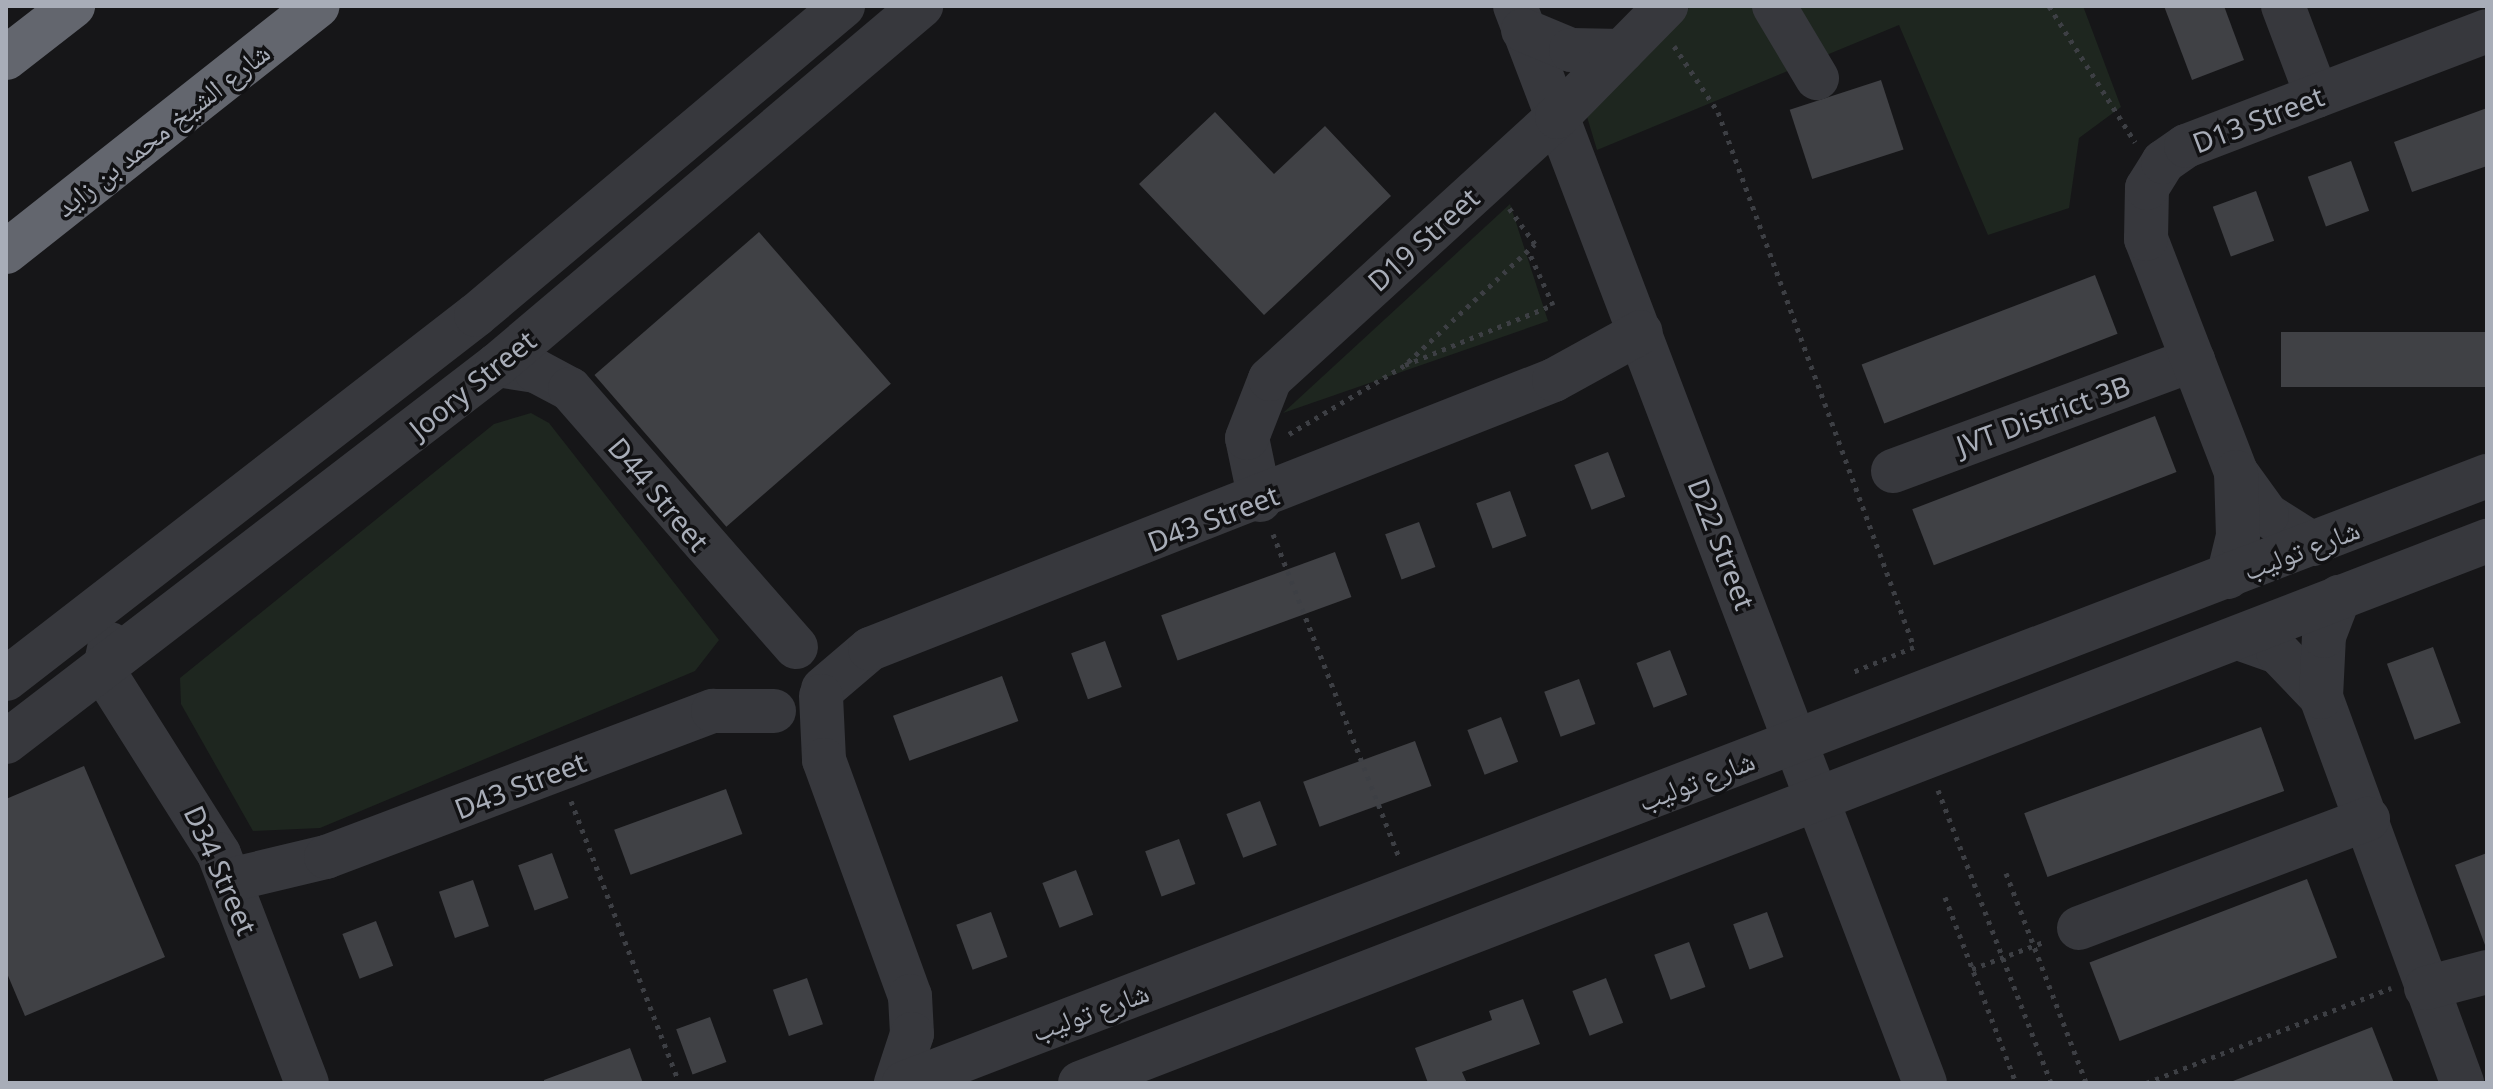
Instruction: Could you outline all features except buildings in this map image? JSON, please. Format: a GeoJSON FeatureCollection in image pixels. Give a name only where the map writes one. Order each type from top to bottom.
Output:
{"type":"FeatureCollection","features":[{"type":"Feature","properties":{"kind":"highway"},"geometry":{"type":"LineString","coordinates":[[6,58],[73,6]]}},
{"type":"Feature","properties":{"kind":"highway","name":"شارع الشيخ محمد بن زايد"},"geometry":{"type":"LineString","coordinates":[[6,252],[318,6]]}},
{"type":"Feature","properties":{"kind":"street","name":"Joory Street"},"geometry":{"type":"LineString","coordinates":[[6,679],[199,535],[476,315],[843,6]]}},
{"type":"Feature","properties":{"kind":"street","name":"Joory Street"},"geometry":{"type":"LineString","coordinates":[[6,742],[104,672],[497,365],[921,6]]}},
{"type":"Feature","properties":{"kind":"street"},"geometry":{"type":"LineString","coordinates":[[1774,6],[1817,78]]}},
{"type":"Feature","properties":{"kind":"street"},"geometry":{"type":"LineString","coordinates":[[2283,6],[2317,96]]}},
{"type":"Feature","properties":{"kind":"street"},"geometry":{"type":"LineString","coordinates":[[1519,18],[1571,50],[1646,26]]}},
{"type":"Feature","properties":{"kind":"street","name":"D22 Street"},"geometry":{"type":"LineString","coordinates":[[1519,18],[1820,798],[1925,1083]]}},
{"type":"Feature","properties":{"kind":"street","name":"D19 Street"},"geometry":{"type":"LineString","coordinates":[[1260,500],[1248,459],[1251,417],[1270,379],[1557,117],[1646,26]]}},
{"type":"Feature","properties":{"kind":"street","name":"D13 Street"},"geometry":{"type":"LineString","coordinates":[[2154,173],[2186,146],[2487,31]]}},
{"type":"Feature","properties":{"kind":"street"},"geometry":{"type":"LineString","coordinates":[[2154,173],[2142,222],[2236,472],[2267,515],[2313,544]]}},
{"type":"Feature","properties":{"kind":"street","name":"D44 Street"},"geometry":{"type":"LineString","coordinates":[[551,320],[570,389]]}},
{"type":"Feature","properties":{"kind":"street","name":"D43 Street"},"geometry":{"type":"LineString","coordinates":[[235,893],[1260,500],[1646,345]]}},
{"type":"Feature","properties":{"kind":"street","name":"JVT District 3B"},"geometry":{"type":"LineString","coordinates":[[1893,471],[2193,360]]}},
{"type":"Feature","properties":{"kind":"street","name":"D44 Street"},"geometry":{"type":"LineString","coordinates":[[497,365],[536,371],[570,389],[749,600],[790,680],[824,760],[910,996],[912,1034],[896,1083]]}},
{"type":"Feature","properties":{"kind":"street"},"geometry":{"type":"LineString","coordinates":[[2228,577],[2238,536],[2236,472]]}},
{"type":"Feature","properties":{"kind":"street","name":"شارع توليب"},"geometry":{"type":"LineString","coordinates":[[904,1083],[987,1049],[1412,891],[2487,476]]}},
{"type":"Feature","properties":{"kind":"street"},"geometry":{"type":"LineString","coordinates":[[104,672],[117,632],[189,570],[199,535]]}},
{"type":"Feature","properties":{"kind":"street","name":"شارع توليب"},"geometry":{"type":"LineString","coordinates":[[1080,1083],[2487,541]]}},
{"type":"Feature","properties":{"kind":"street"},"geometry":{"type":"LineString","coordinates":[[2321,697],[2324,636],[2339,597]]}},
{"type":"Feature","properties":{"kind":"street"},"geometry":{"type":"LineString","coordinates":[[2238,638],[2278,652],[2321,697],[2462,1083]]}},
{"type":"Feature","properties":{"kind":"street","name":"D34 Street"},"geometry":{"type":"LineString","coordinates":[[104,672],[185,792],[235,893],[307,1083]]}},
{"type":"Feature","properties":{"kind":"street"},"geometry":{"type":"LineString","coordinates":[[2079,928],[2368,819]]}},
{"type":"Feature","properties":{"kind":"street"},"geometry":{"type":"LineString","coordinates":[[2428,993],[2487,972]]}},
{"type":"Feature","properties":{"kind":"street"},"geometry":{"type":"LineString","coordinates":[[2428,993],[2487,988]]}},
{"type":"Feature","properties":{"kind":"street","name":"D44 Street"},"geometry":{"type":"LineString","coordinates":[[910,996],[943,1030],[987,1049]]}},
{"type":"Feature","properties":{"kind":"path"},"geometry":{"type":"LineString","coordinates":[[2049,6],[2154,173]]}},
{"type":"Feature","properties":{"kind":"path"},"geometry":{"type":"LineString","coordinates":[[1646,26],[1718,112],[1914,647],[1853,672]]}},
{"type":"Feature","properties":{"kind":"path"},"geometry":{"type":"LineString","coordinates":[[1405,365],[1535,244],[1507,204],[1498,211],[1478,188]]}},
{"type":"Feature","properties":{"kind":"path"},"geometry":{"type":"LineString","coordinates":[[1248,459],[1405,365],[1553,305],[1528,250]]}},
{"type":"Feature","properties":{"kind":"path"},"geometry":{"type":"LineString","coordinates":[[1260,500],[1412,891]]}},
{"type":"Feature","properties":{"kind":"path"},"geometry":{"type":"LineString","coordinates":[[559,770],[679,1083]]}},
{"type":"Feature","properties":{"kind":"path"},"geometry":{"type":"LineString","coordinates":[[1927,794],[1940,790],[2051,1083]]}},
{"type":"Feature","properties":{"kind":"path"},"geometry":{"type":"LineString","coordinates":[[2006,873],[2086,1083]]}},
{"type":"Feature","properties":{"kind":"path"},"geometry":{"type":"LineString","coordinates":[[1945,897],[2016,1083]]}},
{"type":"Feature","properties":{"kind":"path"},"geometry":{"type":"LineString","coordinates":[[1972,969],[2079,928]]}},
{"type":"Feature","properties":{"kind":"path"},"geometry":{"type":"LineString","coordinates":[[2146,1083],[2428,993]]}},
{"type":"Feature","properties":{"kind":"shaded area"},"geometry":{"type":"Polygon","coordinates":[[[1691,6],[2083,6],[2121,107],[2079,138],[2069,208],[1988,235],[1899,25],[1597,150],[1585,110],[1691,6]]]}},
{"type":"Feature","properties":{"kind":"shaded area"},"geometry":{"type":"Polygon","coordinates":[[[1510,204],[1548,321],[1283,413],[1510,204]]]}},
{"type":"Feature","properties":{"kind":"shaded area"},"geometry":{"type":"Polygon","coordinates":[[[531,413],[549,423],[719,640],[695,671],[320,828],[253,831],[181,704],[180,678],[494,424],[531,413]]]}}]}
